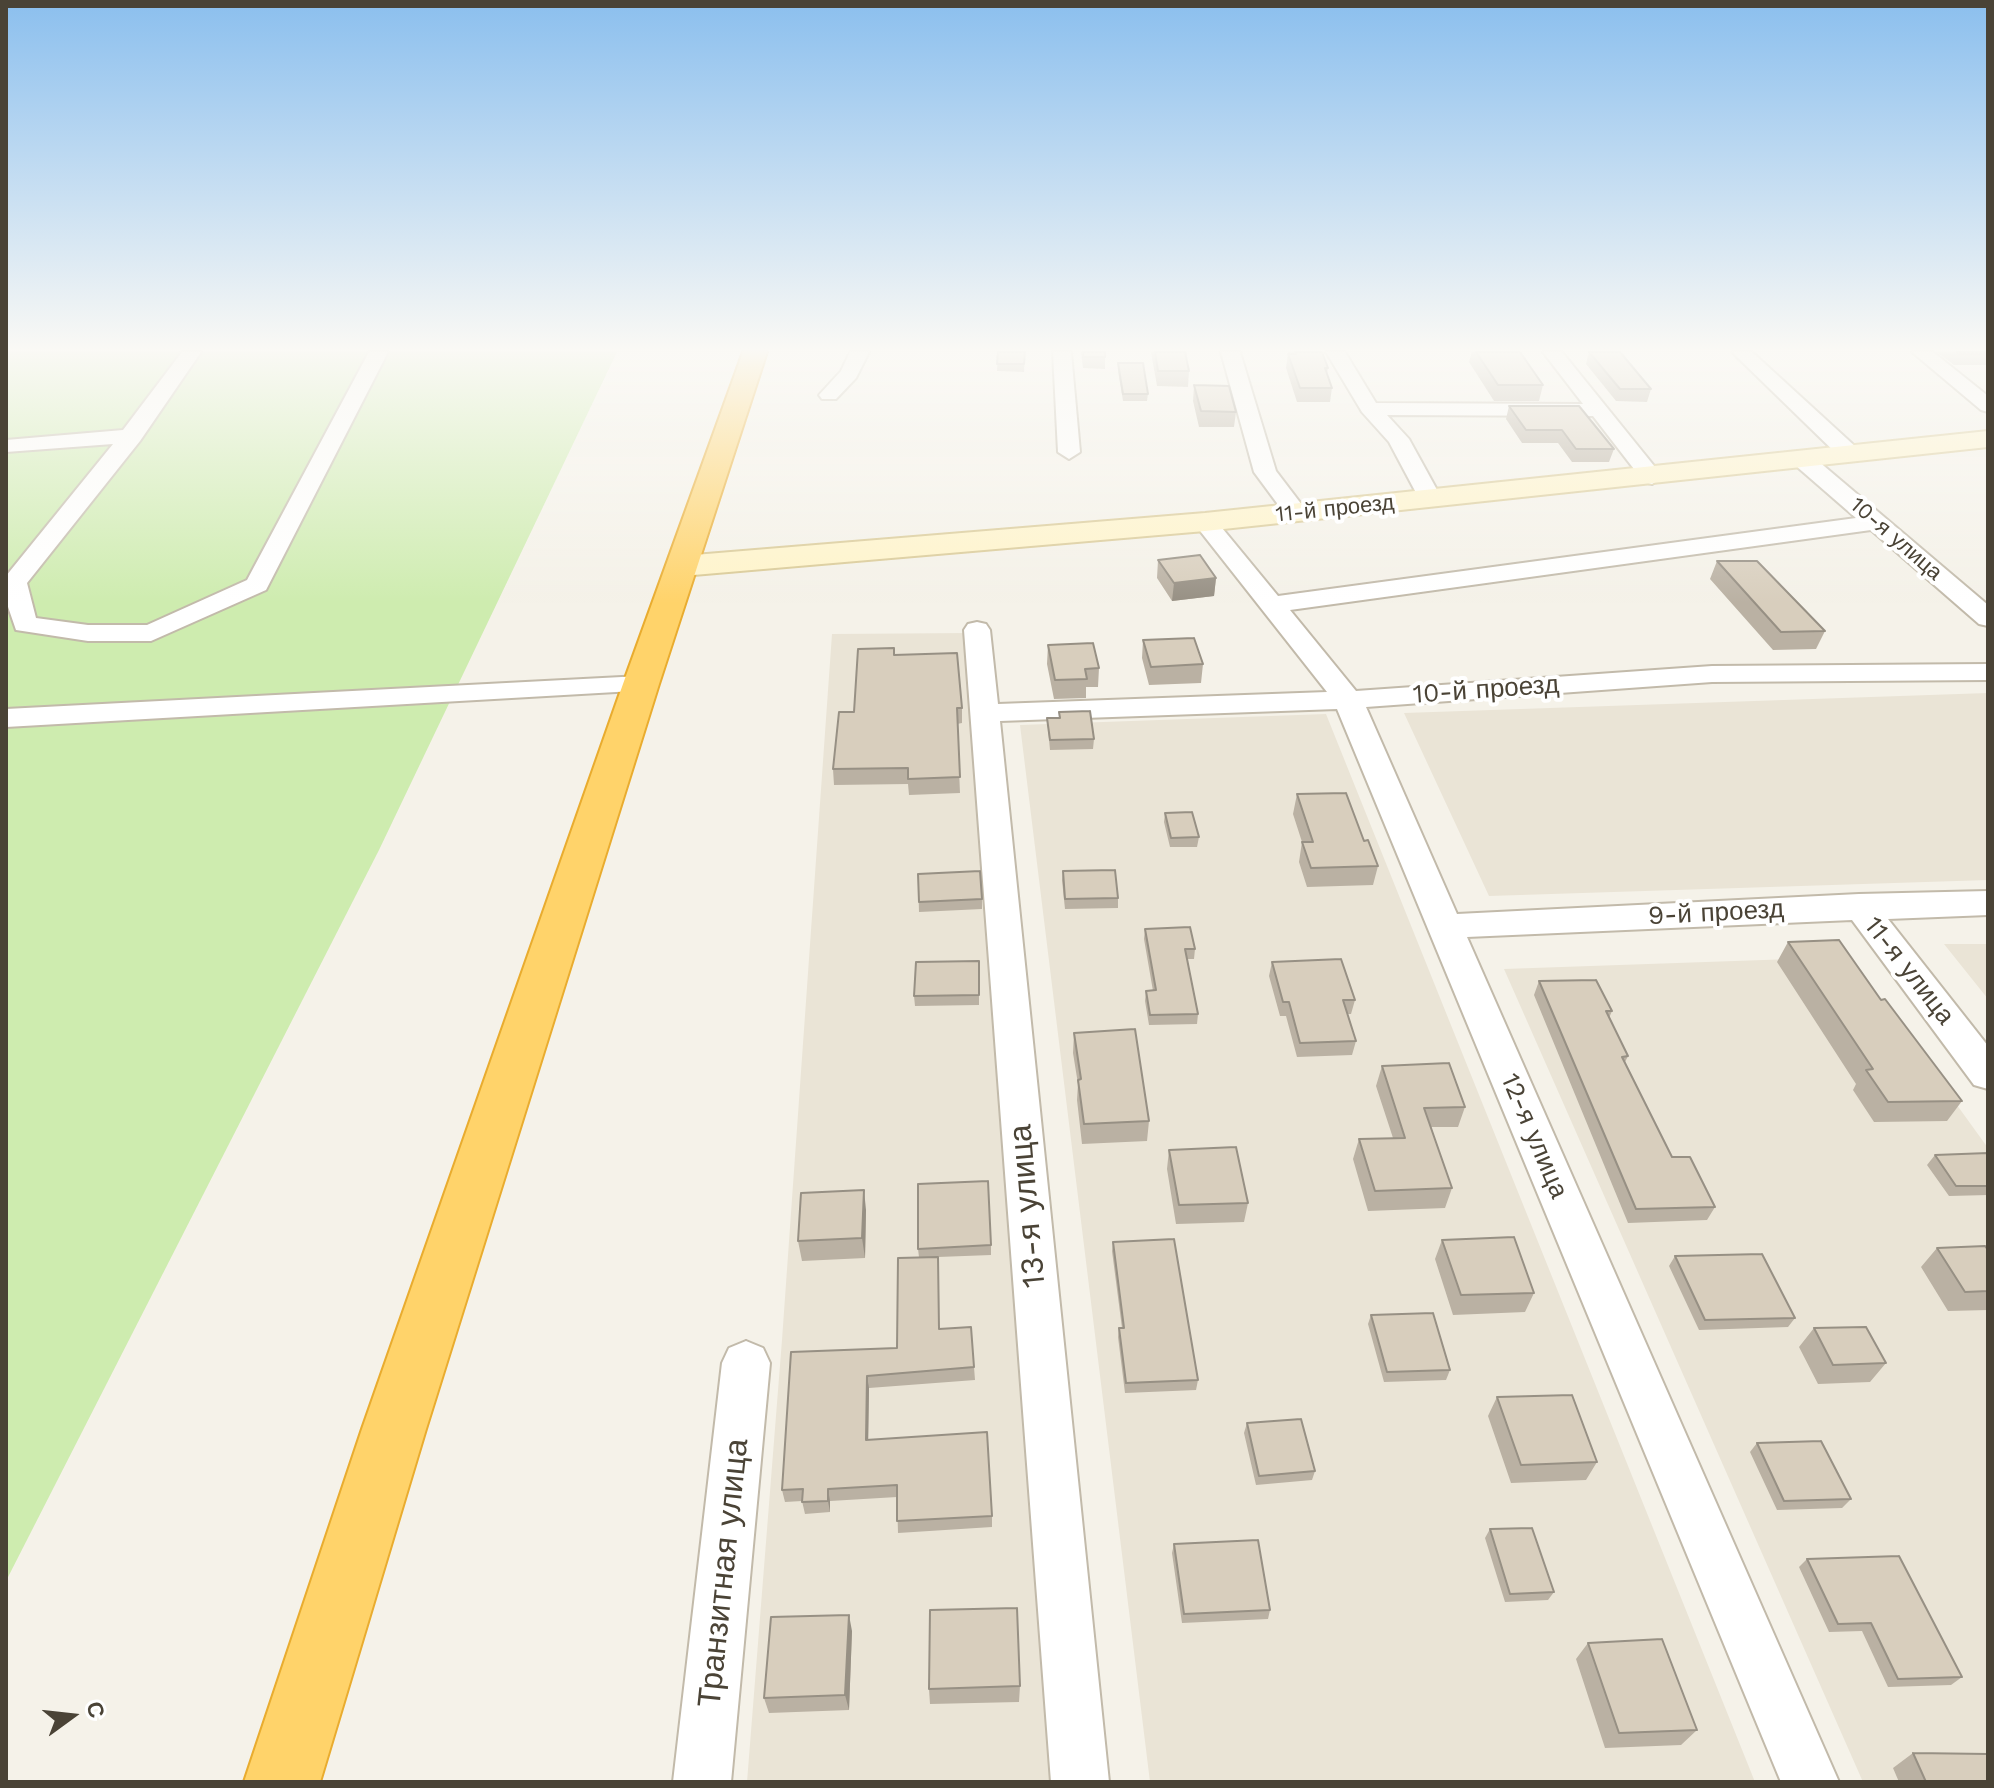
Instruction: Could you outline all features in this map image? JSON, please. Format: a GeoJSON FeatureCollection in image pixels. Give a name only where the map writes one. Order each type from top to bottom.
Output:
{"type":"FeatureCollection","features":[{"type":"Feature","properties":{"kind":"highway"},"geometry":{"type":"LineString","coordinates":[[282,1782],[394,1429],[727,435]]}},
{"type":"Feature","properties":{"kind":"street"},"geometry":{"type":"LineString","coordinates":[[132,436],[14,583],[25,624],[88,633],[151,633],[257,585],[335,435]]}},
{"type":"Feature","properties":{"kind":"street"},"geometry":{"type":"LineString","coordinates":[[1068,435],[1069,452]]}},
{"type":"Feature","properties":{"kind":"street"},"geometry":{"type":"LineString","coordinates":[[1254,435],[1265,472],[1296,513]]}},
{"type":"Feature","properties":{"kind":"street"},"geometry":{"type":"LineString","coordinates":[[1395,435],[1430,499]]}},
{"type":"Feature","properties":{"kind":"street"},"geometry":{"type":"LineString","coordinates":[[1620,435],[1652,477]]}},
{"type":"Feature","properties":{"kind":"street"},"geometry":{"type":"LineString","coordinates":[[1830,435],[1850,454]]}},
{"type":"Feature","properties":{"kind":"street"},"geometry":{"type":"LineString","coordinates":[[6,446],[132,436]]}},
{"type":"Feature","properties":{"kind":"street","name":"11-й проезд"},"geometry":{"type":"LineString","coordinates":[[682,566],[1205,522],[1988,439]]}},
{"type":"Feature","properties":{"kind":"street","name":"10-я улица"},"geometry":{"type":"LineString","coordinates":[[1803,460],[1988,618]]}},
{"type":"Feature","properties":{"kind":"street","name":"12-я улица"},"geometry":{"type":"LineString","coordinates":[[1205,522],[1348,700],[1810,1782]]}},
{"type":"Feature","properties":{"kind":"street"},"geometry":{"type":"LineString","coordinates":[[1272,605],[1876,522]]}},
{"type":"Feature","properties":{"kind":"street","name":"13-я улица"},"geometry":{"type":"LineString","coordinates":[[977,630],[1080,1782]]}},
{"type":"Feature","properties":{"kind":"street","name":"10-й проезд"},"geometry":{"type":"LineString","coordinates":[[984,713],[1348,700],[1712,674],[1988,672]]}},
{"type":"Feature","properties":{"kind":"street"},"geometry":{"type":"LineString","coordinates":[[6,718],[641,684]]}},
{"type":"Feature","properties":{"kind":"street","name":"9-й проезд"},"geometry":{"type":"LineString","coordinates":[[1445,926],[1859,906],[1988,903]]}},
{"type":"Feature","properties":{"kind":"street","name":"11-я улица"},"geometry":{"type":"LineString","coordinates":[[1859,906],[1988,1074]]}},
{"type":"Feature","properties":{"kind":"street","name":"Транзитная улица"},"geometry":{"type":"LineString","coordinates":[[702,1782],[746,1363]]}},
{"type":"Feature","properties":{"kind":"shaded area"},"geometry":{"type":"Polygon","coordinates":[[[970,633],[1050,1782],[747,1782],[832,634],[970,633]]]}},
{"type":"Feature","properties":{"kind":"shaded area"},"geometry":{"type":"Polygon","coordinates":[[[1988,693],[1988,880],[1489,896],[1404,713],[1988,693]]]}},
{"type":"Feature","properties":{"kind":"shaded area"},"geometry":{"type":"Polygon","coordinates":[[[1326,714],[1755,1782],[1150,1782],[1020,725],[1326,714]]]}},
{"type":"Feature","properties":{"kind":"shaded area"},"geometry":{"type":"Polygon","coordinates":[[[1944,944],[1988,944],[1988,999],[1944,944]]]}},
{"type":"Feature","properties":{"kind":"shaded area"},"geometry":{"type":"Polygon","coordinates":[[[1850,957],[1988,1148],[1988,1782],[1863,1782],[1504,969],[1850,957]]]}},
{"type":"Feature","properties":{"kind":"green space"},"geometry":{"type":"Polygon","coordinates":[[[6,435],[577,435],[379,850],[6,1581],[6,435]]]}},
{"type":"Feature","properties":{"kind":"building"},"geometry":{"type":"Polygon","coordinates":[[[1566,435],[1603,435],[1614,449],[1576,449],[1566,435]]]}},
{"type":"Feature","properties":{"kind":"building"},"geometry":{"type":"Polygon","coordinates":[[[1200,555],[1216,578],[1174,583],[1158,560],[1200,555]]]}},
{"type":"Feature","properties":{"kind":"building"},"geometry":{"type":"Polygon","coordinates":[[[1717,561],[1757,561],[1825,631],[1781,632],[1717,561]]]}},
{"type":"Feature","properties":{"kind":"building"},"geometry":{"type":"Polygon","coordinates":[[[1194,638],[1203,664],[1151,667],[1143,640],[1194,638]]]}},
{"type":"Feature","properties":{"kind":"building"},"geometry":{"type":"Polygon","coordinates":[[[1093,643],[1099,668],[1085,669],[1087,679],[1055,680],[1048,645],[1093,643]]]}},
{"type":"Feature","properties":{"kind":"building"},"geometry":{"type":"Polygon","coordinates":[[[894,648],[894,655],[957,653],[962,708],[957,708],[960,777],[908,779],[908,768],[833,769],[839,712],[854,712],[858,649],[894,648]]]}},
{"type":"Feature","properties":{"kind":"building"},"geometry":{"type":"Polygon","coordinates":[[[1090,711],[1094,739],[1050,740],[1047,718],[1060,718],[1059,712],[1090,711]]]}},
{"type":"Feature","properties":{"kind":"building"},"geometry":{"type":"Polygon","coordinates":[[[1346,793],[1364,841],[1368,840],[1378,866],[1311,868],[1302,842],[1313,842],[1297,794],[1346,793]]]}},
{"type":"Feature","properties":{"kind":"building"},"geometry":{"type":"Polygon","coordinates":[[[1192,812],[1199,837],[1171,838],[1165,813],[1192,812]]]}},
{"type":"Feature","properties":{"kind":"building"},"geometry":{"type":"Polygon","coordinates":[[[1115,870],[1118,898],[1065,899],[1063,871],[1115,870]]]}},
{"type":"Feature","properties":{"kind":"building"},"geometry":{"type":"Polygon","coordinates":[[[980,871],[982,899],[919,902],[918,874],[980,871]]]}},
{"type":"Feature","properties":{"kind":"building"},"geometry":{"type":"Polygon","coordinates":[[[1190,927],[1195,949],[1185,949],[1198,1014],[1150,1015],[1146,991],[1156,990],[1145,929],[1190,927]]]}},
{"type":"Feature","properties":{"kind":"building"},"geometry":{"type":"Polygon","coordinates":[[[1839,940],[1881,1000],[1885,999],[1962,1101],[1888,1102],[1866,1070],[1873,1069],[1788,942],[1839,940]]]}},
{"type":"Feature","properties":{"kind":"building"},"geometry":{"type":"Polygon","coordinates":[[[1341,959],[1355,1000],[1343,1000],[1356,1041],[1300,1043],[1289,1002],[1283,1002],[1272,962],[1341,959]]]}},
{"type":"Feature","properties":{"kind":"building"},"geometry":{"type":"Polygon","coordinates":[[[979,961],[979,995],[914,996],[916,962],[979,961]]]}},
{"type":"Feature","properties":{"kind":"building"},"geometry":{"type":"Polygon","coordinates":[[[1596,980],[1612,1011],[1606,1011],[1628,1056],[1622,1057],[1672,1157],[1690,1157],[1715,1207],[1636,1209],[1539,981],[1596,980]]]}},
{"type":"Feature","properties":{"kind":"building"},"geometry":{"type":"Polygon","coordinates":[[[1135,1029],[1149,1121],[1084,1124],[1074,1033],[1135,1029]]]}},
{"type":"Feature","properties":{"kind":"building"},"geometry":{"type":"Polygon","coordinates":[[[1449,1063],[1465,1107],[1424,1108],[1452,1188],[1375,1191],[1359,1139],[1405,1138],[1382,1066],[1449,1063]]]}},
{"type":"Feature","properties":{"kind":"building"},"geometry":{"type":"Polygon","coordinates":[[[1236,1147],[1248,1203],[1179,1205],[1169,1150],[1236,1147]]]}},
{"type":"Feature","properties":{"kind":"building"},"geometry":{"type":"Polygon","coordinates":[[[1988,1153],[1988,1186],[1956,1186],[1935,1155],[1988,1153]]]}},
{"type":"Feature","properties":{"kind":"building"},"geometry":{"type":"Polygon","coordinates":[[[988,1181],[991,1245],[918,1249],[918,1184],[988,1181]]]}},
{"type":"Feature","properties":{"kind":"building"},"geometry":{"type":"Polygon","coordinates":[[[864,1190],[862,1238],[798,1241],[801,1193],[864,1190]]]}},
{"type":"Feature","properties":{"kind":"building"},"geometry":{"type":"Polygon","coordinates":[[[1514,1237],[1534,1293],[1461,1295],[1442,1240],[1514,1237]]]}},
{"type":"Feature","properties":{"kind":"building"},"geometry":{"type":"Polygon","coordinates":[[[1174,1239],[1198,1380],[1126,1383],[1119,1328],[1124,1328],[1113,1242],[1174,1239]]]}},
{"type":"Feature","properties":{"kind":"building"},"geometry":{"type":"Polygon","coordinates":[[[1985,1246],[1988,1250],[1988,1291],[1965,1292],[1937,1248],[1985,1246]]]}},
{"type":"Feature","properties":{"kind":"building"},"geometry":{"type":"Polygon","coordinates":[[[1762,1254],[1795,1318],[1705,1320],[1675,1256],[1762,1254]]]}},
{"type":"Feature","properties":{"kind":"building"},"geometry":{"type":"Polygon","coordinates":[[[938,1257],[939,1329],[971,1327],[974,1367],[867,1376],[866,1440],[987,1432],[992,1516],[897,1521],[897,1485],[828,1489],[828,1501],[802,1502],[803,1489],[782,1490],[791,1352],[897,1348],[898,1258],[938,1257]]]}},
{"type":"Feature","properties":{"kind":"building"},"geometry":{"type":"Polygon","coordinates":[[[1433,1313],[1450,1370],[1387,1372],[1371,1315],[1433,1313]]]}},
{"type":"Feature","properties":{"kind":"building"},"geometry":{"type":"Polygon","coordinates":[[[1866,1327],[1886,1363],[1833,1365],[1814,1328],[1866,1327]]]}},
{"type":"Feature","properties":{"kind":"building"},"geometry":{"type":"Polygon","coordinates":[[[1572,1395],[1597,1462],[1521,1465],[1497,1397],[1572,1395]]]}},
{"type":"Feature","properties":{"kind":"building"},"geometry":{"type":"Polygon","coordinates":[[[1301,1419],[1315,1471],[1259,1476],[1247,1423],[1301,1419]]]}},
{"type":"Feature","properties":{"kind":"building"},"geometry":{"type":"Polygon","coordinates":[[[1821,1441],[1851,1499],[1784,1501],[1757,1443],[1821,1441]]]}},
{"type":"Feature","properties":{"kind":"building"},"geometry":{"type":"Polygon","coordinates":[[[1532,1528],[1554,1592],[1510,1594],[1490,1529],[1532,1528]]]}},
{"type":"Feature","properties":{"kind":"building"},"geometry":{"type":"Polygon","coordinates":[[[1258,1540],[1270,1610],[1184,1614],[1174,1544],[1258,1540]]]}},
{"type":"Feature","properties":{"kind":"building"},"geometry":{"type":"Polygon","coordinates":[[[1899,1556],[1962,1677],[1898,1679],[1871,1623],[1838,1624],[1807,1559],[1899,1556]]]}},
{"type":"Feature","properties":{"kind":"building"},"geometry":{"type":"Polygon","coordinates":[[[1017,1608],[1020,1686],[929,1689],[930,1610],[1017,1608]]]}},
{"type":"Feature","properties":{"kind":"building"},"geometry":{"type":"Polygon","coordinates":[[[849,1615],[845,1695],[764,1698],[771,1617],[849,1615]]]}},
{"type":"Feature","properties":{"kind":"building"},"geometry":{"type":"Polygon","coordinates":[[[1662,1639],[1697,1730],[1619,1733],[1588,1643],[1662,1639]]]}},
{"type":"Feature","properties":{"kind":"building"},"geometry":{"type":"Polygon","coordinates":[[[1913,1753],[1988,1754],[1988,1782],[1926,1782],[1913,1753]]]}}]}
